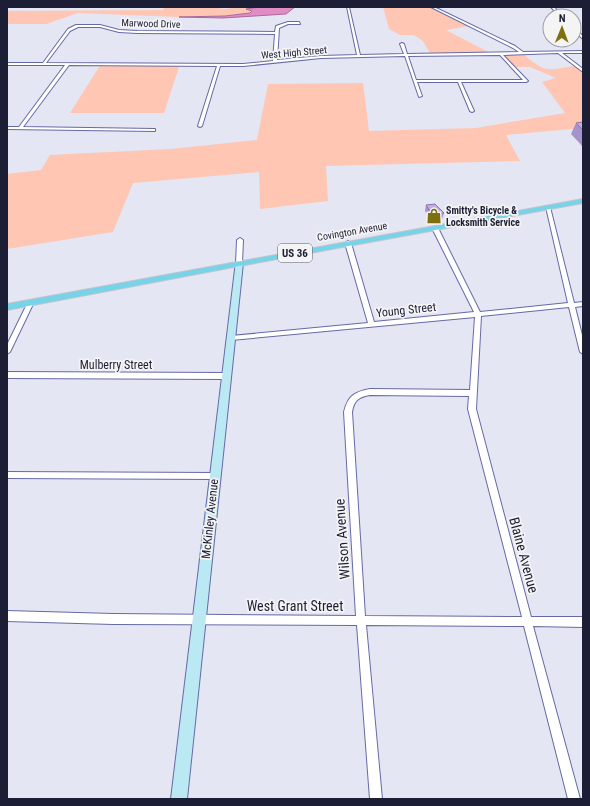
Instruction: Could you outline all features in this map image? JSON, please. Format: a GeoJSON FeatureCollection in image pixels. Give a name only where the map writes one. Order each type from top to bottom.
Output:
{"type":"FeatureCollection","features":[{"type":"Feature","properties":{"kind":"main road","name":"Covington Avenue"},"geometry":{"type":"LineString","coordinates":[[7,307],[239,263],[583,201]]}},
{"type":"Feature","properties":{"kind":"street"},"geometry":{"type":"LineString","coordinates":[[348,7],[359,57]]}},
{"type":"Feature","properties":{"kind":"street"},"geometry":{"type":"LineString","coordinates":[[432,7],[514,47],[523,54]]}},
{"type":"Feature","properties":{"kind":"street"},"geometry":{"type":"LineString","coordinates":[[275,62],[277,28],[281,25],[299,23]]}},
{"type":"Feature","properties":{"kind":"street","name":"Marwood Drive"},"geometry":{"type":"LineString","coordinates":[[44,64],[69,30],[77,26],[100,26],[119,31],[137,32],[276,33]]}},
{"type":"Feature","properties":{"kind":"street"},"geometry":{"type":"LineString","coordinates":[[402,44],[420,96]]}},
{"type":"Feature","properties":{"kind":"street","name":"West High Street"},"geometry":{"type":"LineString","coordinates":[[7,64],[243,65],[303,58],[583,52]]}},
{"type":"Feature","properties":{"kind":"street"},"geometry":{"type":"LineString","coordinates":[[559,53],[583,71]]}},
{"type":"Feature","properties":{"kind":"street"},"geometry":{"type":"LineString","coordinates":[[415,81],[526,81],[501,54]]}},
{"type":"Feature","properties":{"kind":"street"},"geometry":{"type":"LineString","coordinates":[[21,128],[67,65]]}},
{"type":"Feature","properties":{"kind":"street"},"geometry":{"type":"LineString","coordinates":[[200,126],[219,65]]}},
{"type":"Feature","properties":{"kind":"street"},"geometry":{"type":"LineString","coordinates":[[459,81],[472,110]]}},
{"type":"Feature","properties":{"kind":"street"},"geometry":{"type":"LineString","coordinates":[[7,128],[154,130]]}},
{"type":"Feature","properties":{"kind":"street"},"geometry":{"type":"LineString","coordinates":[[548,207],[583,352]]}},
{"type":"Feature","properties":{"kind":"street"},"geometry":{"type":"LineString","coordinates":[[436,228],[478,315]]}},
{"type":"Feature","properties":{"kind":"street","name":"McKinley Avenue"},"geometry":{"type":"LineString","coordinates":[[179,799],[200,620],[214,476],[231,338],[240,240]]}},
{"type":"Feature","properties":{"kind":"street"},"geometry":{"type":"LineString","coordinates":[[348,243],[372,325]]}},
{"type":"Feature","properties":{"kind":"street"},"geometry":{"type":"LineString","coordinates":[[7,352],[31,302]]}},
{"type":"Feature","properties":{"kind":"street","name":"Young Street"},"geometry":{"type":"LineString","coordinates":[[231,338],[583,304]]}},
{"type":"Feature","properties":{"kind":"street","name":"Blaine Avenue"},"geometry":{"type":"LineString","coordinates":[[478,315],[472,409],[574,799]]}},
{"type":"Feature","properties":{"kind":"street","name":"Mulberry Street"},"geometry":{"type":"LineString","coordinates":[[7,375],[226,376]]}},
{"type":"Feature","properties":{"kind":"street","name":"Wilson Avenue"},"geometry":{"type":"LineString","coordinates":[[376,799],[361,620],[348,412],[349,404],[352,397],[370,392],[472,393]]}},
{"type":"Feature","properties":{"kind":"street"},"geometry":{"type":"LineString","coordinates":[[7,475],[214,476]]}},
{"type":"Feature","properties":{"kind":"street","name":"West Grant Street"},"geometry":{"type":"LineString","coordinates":[[7,616],[200,620],[583,622]]}},
{"type":"Feature","properties":{"kind":"shaded area"},"geometry":{"type":"Polygon","coordinates":[[[165,7],[211,7],[224,9],[238,7],[260,7],[247,8],[253,11],[250,13],[225,16],[179,17],[78,13],[46,24],[7,24],[7,11],[163,10],[165,7]]]}},
{"type":"Feature","properties":{"kind":"shaded area"},"geometry":{"type":"Polygon","coordinates":[[[260,7],[295,7],[286,14],[223,18],[179,17],[225,16],[250,13],[252,11],[246,9],[260,7]]]}},
{"type":"Feature","properties":{"kind":"shaded area"},"geometry":{"type":"Polygon","coordinates":[[[383,7],[432,7],[470,26],[446,30],[492,54],[431,55],[423,41],[414,35],[400,35],[389,29],[383,7]]]}},
{"type":"Feature","properties":{"kind":"shaded area"},"geometry":{"type":"Polygon","coordinates":[[[501,54],[523,54],[542,68],[558,69],[575,66],[583,71],[583,128],[506,135],[520,161],[326,166],[328,201],[260,209],[259,172],[133,183],[113,232],[7,249],[7,174],[41,170],[50,155],[171,149],[257,140],[268,84],[363,83],[369,131],[476,128],[565,113],[542,82],[556,78],[530,67],[514,67],[501,54]]]}},
{"type":"Feature","properties":{"kind":"shaded area"},"geometry":{"type":"Polygon","coordinates":[[[101,64],[180,64],[164,113],[70,113],[101,64]]]}},
{"type":"Feature","properties":{"kind":"building"},"geometry":{"type":"Polygon","coordinates":[[[583,122],[583,130],[576,123],[583,122]]]}},
{"type":"Feature","properties":{"kind":"building"},"geometry":{"type":"Polygon","coordinates":[[[435,204],[444,213],[432,214],[426,205],[435,204]]]}},
{"type":"Feature","properties":{"kind":"place","name":"Smitty's Bicycle & Locksmith Service"},"geometry":{"type":"Point","coordinates":[434,216]}}]}
